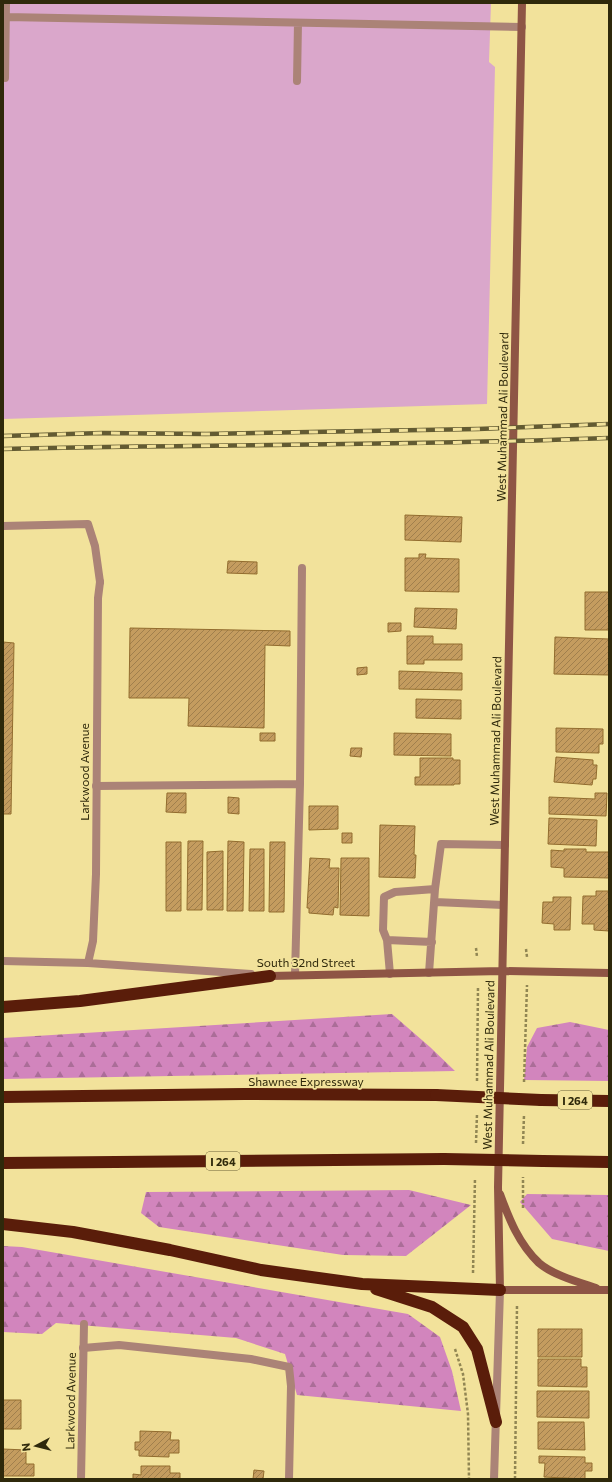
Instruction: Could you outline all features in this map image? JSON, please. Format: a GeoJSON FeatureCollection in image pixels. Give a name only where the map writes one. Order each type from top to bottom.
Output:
{"type":"FeatureCollection","features":[{"type":"Feature","properties":{"kind":"highway"},"geometry":{"type":"LineString","coordinates":[[3,1007],[80,1001],[270,976]]}},
{"type":"Feature","properties":{"kind":"highway","name":"Shawnee Expressway"},"geometry":{"type":"LineString","coordinates":[[3,1097],[236,1094],[436,1095],[541,1100],[609,1101]]}},
{"type":"Feature","properties":{"kind":"highway","name":"I 264"},"geometry":{"type":"LineString","coordinates":[[3,1163],[444,1159],[609,1162]]}},
{"type":"Feature","properties":{"kind":"highway"},"geometry":{"type":"LineString","coordinates":[[3,1224],[73,1232],[170,1250],[261,1270],[362,1284],[500,1290]]}},
{"type":"Feature","properties":{"kind":"highway"},"geometry":{"type":"LineString","coordinates":[[362,1284],[432,1307],[463,1327],[477,1349],[496,1422]]}},
{"type":"Feature","properties":{"kind":"main road","name":"West Muhammad Ali Boulevard"},"geometry":{"type":"LineString","coordinates":[[500,1290],[498,1187],[522,3]]}},
{"type":"Feature","properties":{"kind":"main road","name":"South 32nd Street"},"geometry":{"type":"LineString","coordinates":[[270,976],[477,971],[609,973]]}},
{"type":"Feature","properties":{"kind":"main road"},"geometry":{"type":"LineString","coordinates":[[498,1187],[511,1223],[523,1244],[540,1264],[565,1278],[606,1290]]}},
{"type":"Feature","properties":{"kind":"main road"},"geometry":{"type":"LineString","coordinates":[[500,1290],[606,1290]]}},
{"type":"Feature","properties":{"kind":"street"},"geometry":{"type":"LineString","coordinates":[[5,78],[6,3]]}},
{"type":"Feature","properties":{"kind":"street"},"geometry":{"type":"LineString","coordinates":[[6,17],[522,28]]}},
{"type":"Feature","properties":{"kind":"street"},"geometry":{"type":"LineString","coordinates":[[297,80],[298,23]]}},
{"type":"Feature","properties":{"kind":"street","name":"Larkwood Avenue"},"geometry":{"type":"LineString","coordinates":[[3,526],[88,524],[95,546],[100,582],[98,598],[96,874],[93,941],[88,963]]}},
{"type":"Feature","properties":{"kind":"street"},"geometry":{"type":"LineString","coordinates":[[295,975],[300,784],[302,568]]}},
{"type":"Feature","properties":{"kind":"street"},"geometry":{"type":"LineString","coordinates":[[96,786],[300,784]]}},
{"type":"Feature","properties":{"kind":"street"},"geometry":{"type":"LineString","coordinates":[[429,973],[435,889],[441,844],[505,845]]}},
{"type":"Feature","properties":{"kind":"street"},"geometry":{"type":"LineString","coordinates":[[390,974],[387,940],[383,930],[384,897],[395,892],[435,889]]}},
{"type":"Feature","properties":{"kind":"street"},"geometry":{"type":"LineString","coordinates":[[435,902],[503,905]]}},
{"type":"Feature","properties":{"kind":"street"},"geometry":{"type":"LineString","coordinates":[[387,940],[432,942]]}},
{"type":"Feature","properties":{"kind":"street","name":"South 32nd Street"},"geometry":{"type":"LineString","coordinates":[[3,961],[88,963],[270,976]]}},
{"type":"Feature","properties":{"kind":"street","name":"West Muhammad Ali Boulevard"},"geometry":{"type":"LineString","coordinates":[[494,1479],[500,1290]]}},
{"type":"Feature","properties":{"kind":"street","name":"Larkwood Avenue"},"geometry":{"type":"LineString","coordinates":[[81,1479],[84,1324]]}},
{"type":"Feature","properties":{"kind":"street"},"geometry":{"type":"LineString","coordinates":[[83,1348],[119,1345],[251,1359],[289,1367],[291,1386],[289,1479]]}},
{"type":"Feature","properties":{"kind":"path"},"geometry":{"type":"LineString","coordinates":[[476,948],[477,1085]]}},
{"type":"Feature","properties":{"kind":"path"},"geometry":{"type":"LineString","coordinates":[[476,1147],[477,1108]]}},
{"type":"Feature","properties":{"kind":"path"},"geometry":{"type":"LineString","coordinates":[[472,1289],[476,1170]]}},
{"type":"Feature","properties":{"kind":"path"},"geometry":{"type":"LineString","coordinates":[[463,1327],[451,1339],[463,1374],[468,1414],[469,1479]]}},
{"type":"Feature","properties":{"kind":"green space"},"geometry":{"type":"Polygon","coordinates":[[[392,1014],[455,1071],[3,1079],[3,1038],[392,1014]]]}},
{"type":"Feature","properties":{"kind":"green space"},"geometry":{"type":"Polygon","coordinates":[[[570,1022],[609,1030],[609,1081],[524,1080],[527,1047],[537,1028],[570,1022]]]}},
{"type":"Feature","properties":{"kind":"green space"},"geometry":{"type":"Polygon","coordinates":[[[409,1190],[471,1205],[406,1256],[343,1255],[159,1227],[141,1213],[146,1192],[409,1190]]]}},
{"type":"Feature","properties":{"kind":"green space"},"geometry":{"type":"Polygon","coordinates":[[[527,1194],[609,1195],[609,1251],[552,1239],[520,1202],[527,1194]]]}},
{"type":"Feature","properties":{"kind":"green space"},"geometry":{"type":"Polygon","coordinates":[[[3,1246],[22,1247],[408,1314],[440,1337],[452,1371],[461,1411],[297,1395],[285,1354],[236,1338],[56,1323],[42,1334],[3,1332],[3,1246]]]}},
{"type":"Feature","properties":{"kind":"shaded area"},"geometry":{"type":"Polygon","coordinates":[[[3,3],[491,3],[489,62],[495,67],[487,404],[3,419],[3,3]]]}},
{"type":"Feature","properties":{"kind":"building"},"geometry":{"type":"Polygon","coordinates":[[[405,515],[462,517],[461,542],[405,540],[405,515]]]}},
{"type":"Feature","properties":{"kind":"building"},"geometry":{"type":"Polygon","coordinates":[[[419,554],[426,554],[425,558],[459,559],[459,592],[405,591],[405,558],[419,558],[419,554]]]}},
{"type":"Feature","properties":{"kind":"building"},"geometry":{"type":"Polygon","coordinates":[[[228,561],[257,562],[257,574],[227,573],[228,561]]]}},
{"type":"Feature","properties":{"kind":"building"},"geometry":{"type":"Polygon","coordinates":[[[585,592],[609,592],[609,630],[585,630],[585,592]]]}},
{"type":"Feature","properties":{"kind":"building"},"geometry":{"type":"Polygon","coordinates":[[[415,608],[457,609],[456,629],[414,627],[415,608]]]}},
{"type":"Feature","properties":{"kind":"building"},"geometry":{"type":"Polygon","coordinates":[[[388,623],[401,623],[401,631],[388,632],[388,623]]]}},
{"type":"Feature","properties":{"kind":"building"},"geometry":{"type":"Polygon","coordinates":[[[130,628],[290,631],[290,646],[265,645],[264,728],[188,726],[189,698],[129,698],[130,628]]]}},
{"type":"Feature","properties":{"kind":"building"},"geometry":{"type":"Polygon","coordinates":[[[407,636],[433,636],[433,644],[462,644],[462,660],[424,660],[424,664],[407,664],[407,636]]]}},
{"type":"Feature","properties":{"kind":"building"},"geometry":{"type":"Polygon","coordinates":[[[555,637],[609,639],[609,675],[554,674],[555,637]]]}},
{"type":"Feature","properties":{"kind":"building"},"geometry":{"type":"Polygon","coordinates":[[[3,642],[14,643],[11,814],[3,814],[3,642]]]}},
{"type":"Feature","properties":{"kind":"building"},"geometry":{"type":"Polygon","coordinates":[[[367,667],[367,674],[357,675],[357,668],[367,667]]]}},
{"type":"Feature","properties":{"kind":"building"},"geometry":{"type":"Polygon","coordinates":[[[399,671],[462,673],[462,690],[399,689],[399,671]]]}},
{"type":"Feature","properties":{"kind":"building"},"geometry":{"type":"Polygon","coordinates":[[[416,699],[461,700],[461,719],[416,718],[416,699]]]}},
{"type":"Feature","properties":{"kind":"building"},"geometry":{"type":"Polygon","coordinates":[[[556,728],[603,729],[603,744],[599,744],[599,753],[556,752],[556,728]]]}},
{"type":"Feature","properties":{"kind":"building"},"geometry":{"type":"Polygon","coordinates":[[[260,733],[275,733],[275,741],[260,741],[260,733]]]}},
{"type":"Feature","properties":{"kind":"building"},"geometry":{"type":"Polygon","coordinates":[[[394,733],[451,734],[451,756],[394,755],[394,733]]]}},
{"type":"Feature","properties":{"kind":"building"},"geometry":{"type":"Polygon","coordinates":[[[351,748],[362,748],[361,757],[350,756],[351,748]]]}},
{"type":"Feature","properties":{"kind":"building"},"geometry":{"type":"Polygon","coordinates":[[[556,757],[593,760],[593,765],[597,765],[596,779],[593,779],[592,785],[554,782],[556,757]]]}},
{"type":"Feature","properties":{"kind":"building"},"geometry":{"type":"Polygon","coordinates":[[[420,758],[453,758],[453,760],[460,760],[460,784],[415,785],[415,777],[420,777],[420,758]]]}},
{"type":"Feature","properties":{"kind":"building"},"geometry":{"type":"Polygon","coordinates":[[[167,793],[186,793],[186,813],[166,812],[167,793]]]}},
{"type":"Feature","properties":{"kind":"building"},"geometry":{"type":"Polygon","coordinates":[[[595,793],[607,793],[606,816],[549,814],[549,797],[595,799],[595,793]]]}},
{"type":"Feature","properties":{"kind":"building"},"geometry":{"type":"Polygon","coordinates":[[[228,797],[239,798],[239,814],[228,813],[228,797]]]}},
{"type":"Feature","properties":{"kind":"building"},"geometry":{"type":"Polygon","coordinates":[[[309,806],[338,806],[338,829],[309,830],[309,806]]]}},
{"type":"Feature","properties":{"kind":"building"},"geometry":{"type":"Polygon","coordinates":[[[549,818],[597,820],[596,846],[548,844],[549,818]]]}},
{"type":"Feature","properties":{"kind":"building"},"geometry":{"type":"Polygon","coordinates":[[[380,825],[415,826],[415,878],[379,877],[380,825]]]}},
{"type":"Feature","properties":{"kind":"building"},"geometry":{"type":"Polygon","coordinates":[[[342,833],[352,833],[352,843],[342,843],[342,833]]]}},
{"type":"Feature","properties":{"kind":"building"},"geometry":{"type":"Polygon","coordinates":[[[188,841],[203,841],[202,910],[187,910],[188,841]]]}},
{"type":"Feature","properties":{"kind":"building"},"geometry":{"type":"Polygon","coordinates":[[[228,841],[244,842],[243,911],[227,911],[228,841]]]}},
{"type":"Feature","properties":{"kind":"building"},"geometry":{"type":"Polygon","coordinates":[[[166,842],[181,842],[181,911],[166,911],[166,842]]]}},
{"type":"Feature","properties":{"kind":"building"},"geometry":{"type":"Polygon","coordinates":[[[270,842],[285,842],[284,912],[269,912],[270,842]]]}},
{"type":"Feature","properties":{"kind":"building"},"geometry":{"type":"Polygon","coordinates":[[[250,849],[264,849],[264,911],[249,911],[250,849]]]}},
{"type":"Feature","properties":{"kind":"building"},"geometry":{"type":"Polygon","coordinates":[[[564,849],[586,849],[586,852],[609,852],[609,878],[564,877],[564,868],[551,867],[551,850],[564,851],[564,849]]]}},
{"type":"Feature","properties":{"kind":"building"},"geometry":{"type":"Polygon","coordinates":[[[223,851],[223,910],[207,910],[207,852],[223,851]]]}},
{"type":"Feature","properties":{"kind":"building"},"geometry":{"type":"Polygon","coordinates":[[[310,858],[330,859],[329,868],[339,868],[338,908],[334,907],[333,915],[309,913],[309,908],[307,908],[310,858]]]}},
{"type":"Feature","properties":{"kind":"building"},"geometry":{"type":"Polygon","coordinates":[[[341,858],[369,858],[369,916],[340,915],[341,858]]]}},
{"type":"Feature","properties":{"kind":"building"},"geometry":{"type":"Polygon","coordinates":[[[596,891],[609,891],[609,931],[594,930],[594,924],[582,924],[583,896],[596,896],[596,891]]]}},
{"type":"Feature","properties":{"kind":"building"},"geometry":{"type":"Polygon","coordinates":[[[553,897],[571,897],[570,930],[554,930],[554,924],[542,923],[543,902],[553,902],[553,897]]]}},
{"type":"Feature","properties":{"kind":"building"},"geometry":{"type":"Polygon","coordinates":[[[538,1329],[582,1329],[582,1357],[538,1357],[538,1329]]]}},
{"type":"Feature","properties":{"kind":"building"},"geometry":{"type":"Polygon","coordinates":[[[538,1359],[581,1359],[581,1367],[587,1367],[587,1387],[538,1386],[538,1359]]]}},
{"type":"Feature","properties":{"kind":"building"},"geometry":{"type":"Polygon","coordinates":[[[537,1391],[589,1391],[589,1418],[537,1417],[537,1391]]]}},
{"type":"Feature","properties":{"kind":"building"},"geometry":{"type":"Polygon","coordinates":[[[3,1400],[21,1400],[21,1429],[3,1429],[3,1400]]]}},
{"type":"Feature","properties":{"kind":"building"},"geometry":{"type":"Polygon","coordinates":[[[538,1422],[584,1422],[585,1450],[538,1449],[538,1422]]]}},
{"type":"Feature","properties":{"kind":"building"},"geometry":{"type":"Polygon","coordinates":[[[140,1431],[171,1432],[170,1440],[179,1440],[179,1453],[169,1453],[169,1457],[139,1456],[139,1450],[135,1450],[135,1442],[140,1442],[140,1431]]]}},
{"type":"Feature","properties":{"kind":"building"},"geometry":{"type":"Polygon","coordinates":[[[3,1449],[26,1450],[26,1464],[34,1464],[34,1476],[3,1476],[3,1449]]]}},
{"type":"Feature","properties":{"kind":"building"},"geometry":{"type":"Polygon","coordinates":[[[539,1456],[585,1457],[585,1463],[592,1463],[592,1471],[585,1471],[585,1479],[544,1477],[545,1463],[539,1463],[539,1456]]]}},
{"type":"Feature","properties":{"kind":"building"},"geometry":{"type":"Polygon","coordinates":[[[141,1466],[170,1466],[170,1473],[180,1473],[180,1479],[133,1479],[133,1474],[141,1475],[141,1466]]]}},
{"type":"Feature","properties":{"kind":"building"},"geometry":{"type":"Polygon","coordinates":[[[254,1470],[264,1471],[263,1479],[253,1479],[254,1470]]]}},
{"type":"Feature","properties":{"kind":"railway"},"geometry":{"type":"LineString","coordinates":[[3,436],[102,433],[206,434],[478,429],[609,424]]}},
{"type":"Feature","properties":{"kind":"railway"},"geometry":{"type":"LineString","coordinates":[[3,449],[382,444],[609,438]]}}]}
